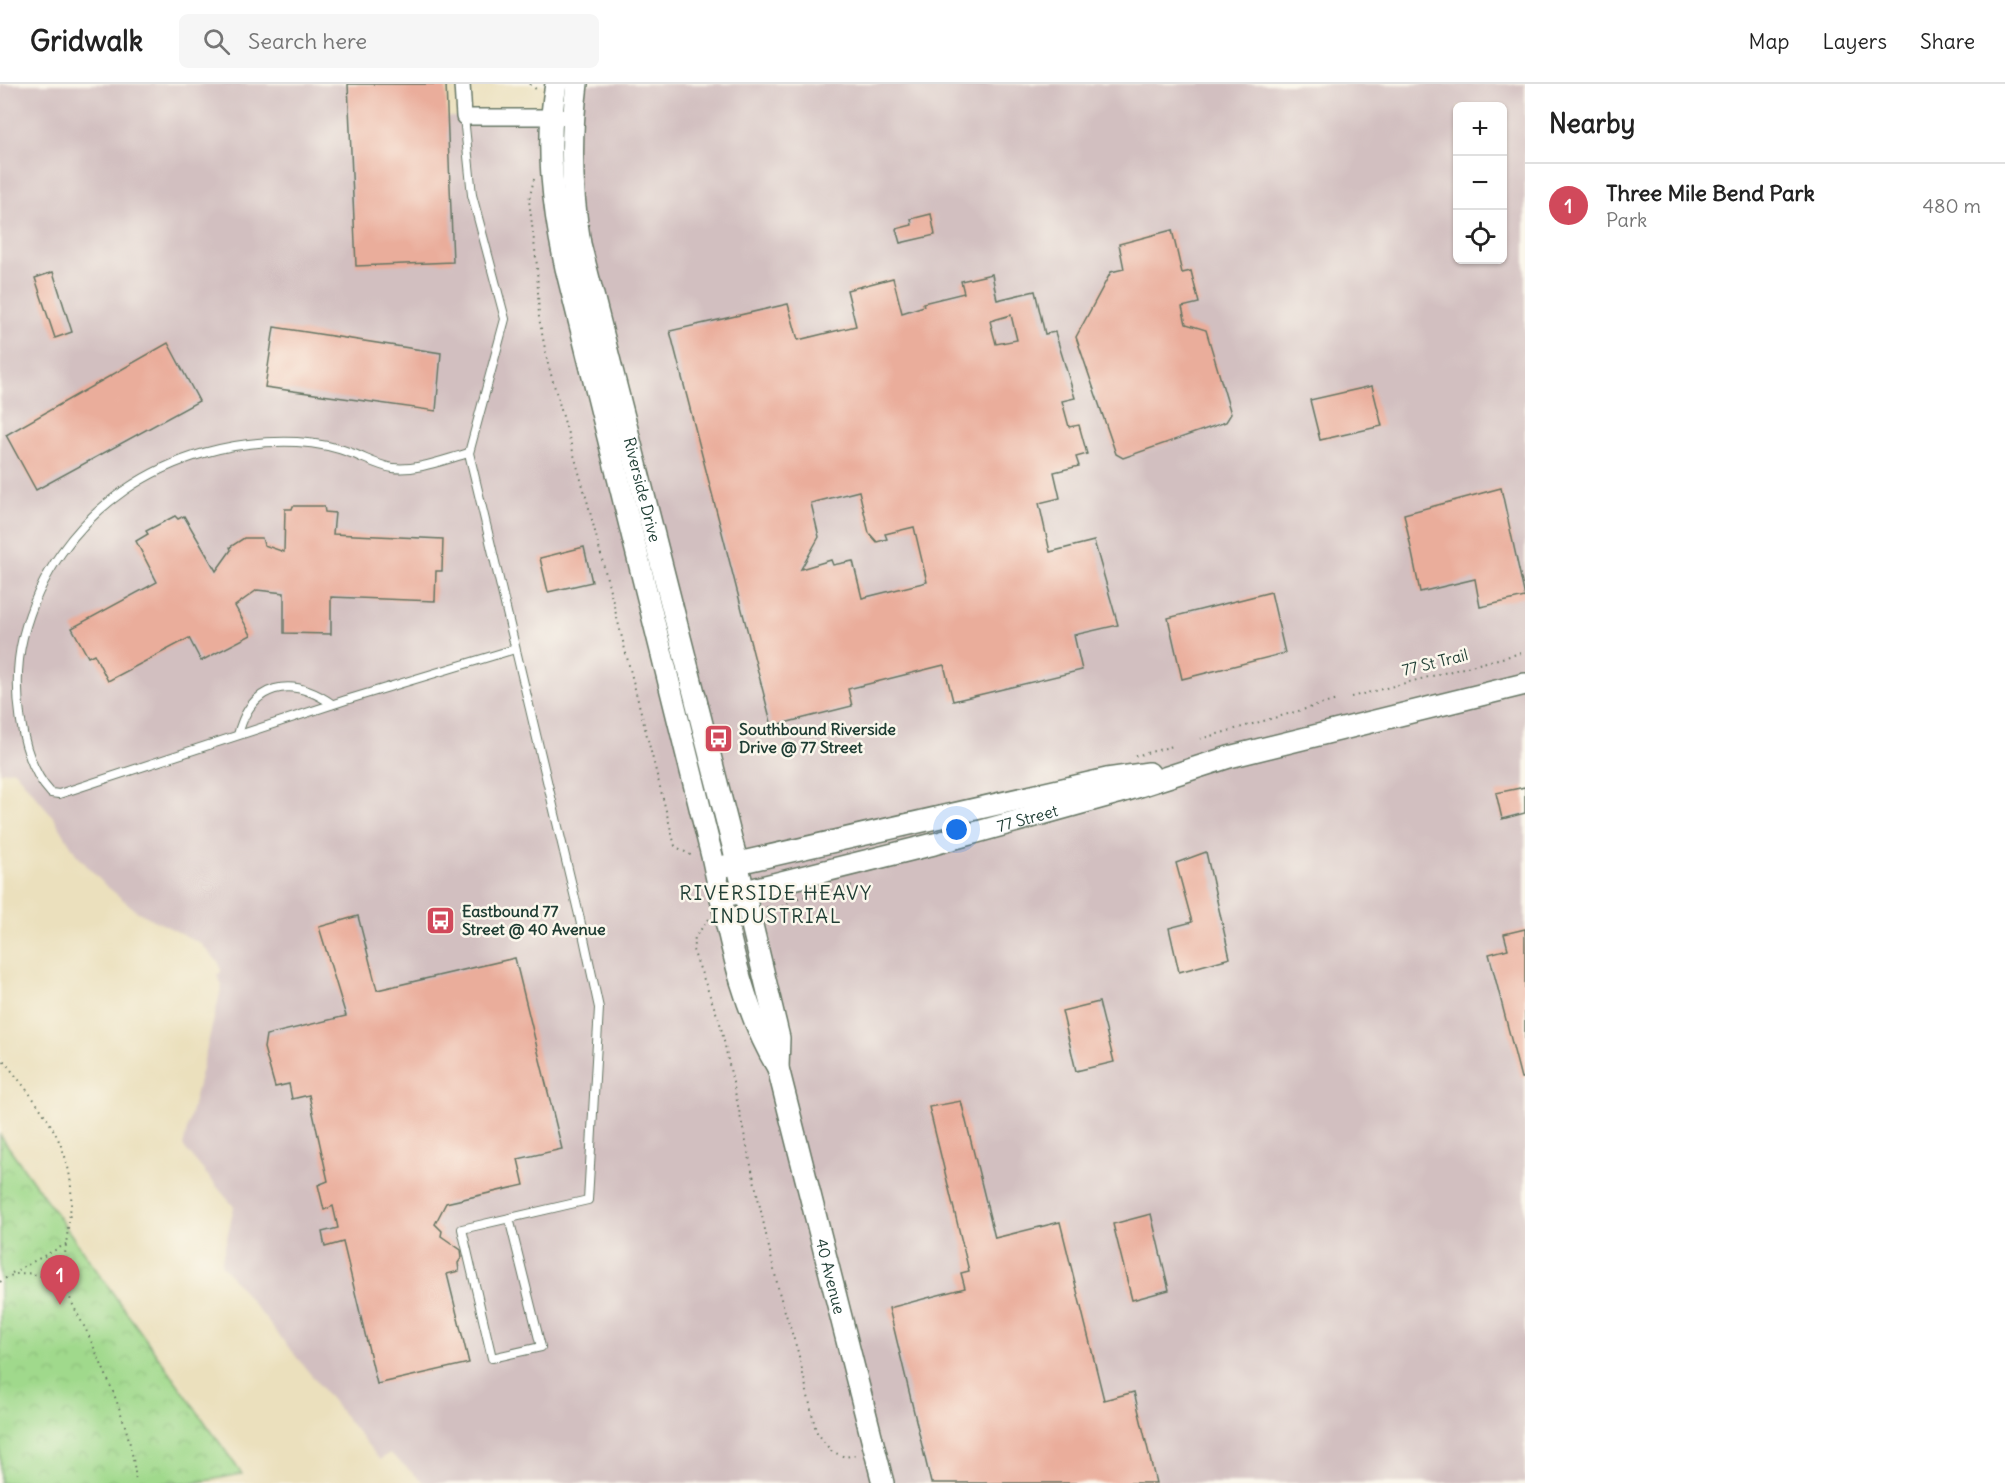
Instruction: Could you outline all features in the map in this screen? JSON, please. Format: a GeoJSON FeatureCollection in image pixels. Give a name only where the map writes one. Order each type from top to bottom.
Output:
{"type":"FeatureCollection","features":[{"type":"Feature","properties":{"kind":"main road","name":"Riverside Drive"},"geometry":{"type":"LineString","coordinates":[[578,84],[573,117],[572,178],[580,244],[744,891]]}},
{"type":"Feature","properties":{"kind":"main road","name":"Riverside Drive"},"geometry":{"type":"LineString","coordinates":[[549,89],[552,116],[550,153],[559,239],[706,864]]}},
{"type":"Feature","properties":{"kind":"main road","name":"77 Street"},"geometry":{"type":"LineString","coordinates":[[720,897],[934,844],[1095,800],[1194,766],[1525,684]]}},
{"type":"Feature","properties":{"kind":"main road","name":"77 Street"},"geometry":{"type":"LineString","coordinates":[[706,864],[737,863],[1107,779],[1194,766]]}},
{"type":"Feature","properties":{"kind":"main road","name":"40 Avenue"},"geometry":{"type":"LineString","coordinates":[[706,864],[720,897],[731,952],[763,1043],[778,1068]]}},
{"type":"Feature","properties":{"kind":"main road","name":"40 Avenue"},"geometry":{"type":"LineString","coordinates":[[744,891],[779,1038],[778,1068],[883,1483]]}},
{"type":"Feature","properties":{"kind":"street"},"geometry":{"type":"LineString","coordinates":[[462,84],[464,117],[573,117]]}},
{"type":"Feature","properties":{"kind":"lane"},"geometry":{"type":"LineString","coordinates":[[464,117],[472,195],[505,319],[469,453],[599,1008],[588,1200],[509,1218],[462,1229],[492,1359],[541,1347],[509,1218]]}},
{"type":"Feature","properties":{"kind":"lane"},"geometry":{"type":"LineString","coordinates":[[469,453],[395,468],[353,453],[308,443],[276,442],[224,448],[180,460],[147,475],[115,496],[90,518],[52,567],[38,592],[20,651],[17,687],[20,714],[28,747],[43,784],[51,793],[59,794],[332,704],[515,650]]}},
{"type":"Feature","properties":{"kind":"lane"},"geometry":{"type":"LineString","coordinates":[[238,735],[243,716],[266,692],[296,686],[314,691],[332,704]]}},
{"type":"Feature","properties":{"kind":"path"},"geometry":{"type":"LineString","coordinates":[[530,84],[549,89]]}},
{"type":"Feature","properties":{"kind":"path"},"geometry":{"type":"LineString","coordinates":[[534,174],[529,200],[537,266],[539,318],[548,364],[588,504],[675,846],[706,864]]}},
{"type":"Feature","properties":{"kind":"path","name":"77 St Trail"},"geometry":{"type":"LineString","coordinates":[[1351,697],[1525,652]]}},
{"type":"Feature","properties":{"kind":"path"},"geometry":{"type":"LineString","coordinates":[[1200,740],[1337,700]]}},
{"type":"Feature","properties":{"kind":"path"},"geometry":{"type":"LineString","coordinates":[[762,905],[775,911],[794,899],[856,885]]}},
{"type":"Feature","properties":{"kind":"path"},"geometry":{"type":"LineString","coordinates":[[710,917],[695,937],[693,950],[720,1023],[772,1262],[798,1352],[816,1431],[831,1451],[845,1457],[875,1452]]}},
{"type":"Feature","properties":{"kind":"path"},"geometry":{"type":"LineString","coordinates":[[0,1056],[38,1105],[58,1136],[67,1158],[71,1185],[66,1286],[130,1434],[136,1483]]}},
{"type":"Feature","properties":{"kind":"path"},"geometry":{"type":"LineString","coordinates":[[0,1282],[68,1244]]}},
{"type":"Feature","properties":{"kind":"path"},"geometry":{"type":"LineString","coordinates":[[9,1275],[21,1272],[33,1274],[66,1286]]}},
{"type":"Feature","properties":{"kind":"shaded area"},"geometry":{"type":"Polygon","coordinates":[[[0,84],[442,84],[444,117],[573,117],[577,84],[1525,84],[1525,1483],[424,1483],[390,1453],[380,1460],[221,1264],[234,1207],[183,1146],[222,985],[217,975],[221,972],[219,963],[200,943],[138,912],[104,884],[76,854],[54,818],[14,770],[0,772],[0,84]]]}},
{"type":"Feature","properties":{"kind":"green space"},"geometry":{"type":"Polygon","coordinates":[[[0,1135],[242,1474],[194,1483],[0,1483],[0,1135]]]}},
{"type":"Feature","properties":{"kind":"building"},"geometry":{"type":"Polygon","coordinates":[[[348,84],[446,84],[453,262],[356,266],[348,84]]]}},
{"type":"Feature","properties":{"kind":"building"},"geometry":{"type":"Polygon","coordinates":[[[931,214],[935,235],[900,243],[896,229],[912,225],[911,219],[931,214]]]}},
{"type":"Feature","properties":{"kind":"building"},"geometry":{"type":"Polygon","coordinates":[[[1172,230],[1182,273],[1191,271],[1199,303],[1182,307],[1186,324],[1206,330],[1231,414],[1226,422],[1123,458],[1116,454],[1076,337],[1111,272],[1124,269],[1119,244],[1172,230]]]}},
{"type":"Feature","properties":{"kind":"building"},"geometry":{"type":"Polygon","coordinates":[[[53,272],[72,332],[55,338],[35,278],[53,272]]]}},
{"type":"Feature","properties":{"kind":"building"},"geometry":{"type":"Polygon","coordinates":[[[992,274],[997,300],[1035,291],[1045,334],[1055,332],[1075,398],[1062,401],[1069,427],[1079,425],[1087,454],[1076,457],[1079,466],[1054,472],[1060,498],[1039,503],[1050,552],[1094,541],[1118,625],[1074,635],[1082,670],[953,701],[944,665],[848,689],[852,706],[772,726],[670,331],[788,304],[798,340],[856,326],[847,290],[893,278],[902,313],[924,306],[923,303],[964,293],[961,281],[992,274]],[[1011,315],[990,321],[996,344],[1017,340],[1011,315]],[[859,491],[811,503],[819,537],[801,569],[831,560],[833,565],[853,561],[862,598],[927,582],[914,527],[885,534],[887,539],[877,542],[869,533],[859,491]]]}},
{"type":"Feature","properties":{"kind":"building"},"geometry":{"type":"Polygon","coordinates":[[[274,327],[441,353],[436,411],[265,387],[274,327]]]}},
{"type":"Feature","properties":{"kind":"building"},"geometry":{"type":"Polygon","coordinates":[[[168,343],[199,401],[36,490],[6,435],[168,343]]]}},
{"type":"Feature","properties":{"kind":"building"},"geometry":{"type":"Polygon","coordinates":[[[1372,386],[1382,426],[1320,440],[1310,400],[1372,386]]]}},
{"type":"Feature","properties":{"kind":"building"},"geometry":{"type":"Polygon","coordinates":[[[1501,488],[1525,597],[1480,607],[1475,579],[1420,592],[1404,514],[1501,488]]]}},
{"type":"Feature","properties":{"kind":"building"},"geometry":{"type":"Polygon","coordinates":[[[293,506],[324,506],[325,512],[335,513],[333,534],[443,539],[442,571],[436,571],[435,601],[331,597],[331,634],[284,633],[284,593],[257,590],[235,606],[251,635],[201,661],[189,638],[108,681],[94,654],[88,657],[72,628],[157,582],[136,541],[148,534],[146,531],[175,516],[178,519],[184,516],[216,571],[231,550],[230,547],[244,538],[262,538],[264,545],[284,552],[285,509],[292,509],[293,506]]]}},
{"type":"Feature","properties":{"kind":"building"},"geometry":{"type":"Polygon","coordinates":[[[584,547],[592,582],[548,592],[540,558],[584,547]]]}},
{"type":"Feature","properties":{"kind":"building"},"geometry":{"type":"Polygon","coordinates":[[[1271,592],[1285,653],[1182,679],[1168,618],[1271,592]]]}},
{"type":"Feature","properties":{"kind":"building"},"geometry":{"type":"Polygon","coordinates":[[[1525,787],[1525,813],[1502,819],[1496,793],[1525,787]]]}},
{"type":"Feature","properties":{"kind":"building"},"geometry":{"type":"Polygon","coordinates":[[[1206,852],[1230,958],[1179,972],[1169,928],[1192,922],[1176,863],[1206,852]]]}},
{"type":"Feature","properties":{"kind":"building"},"geometry":{"type":"Polygon","coordinates":[[[358,916],[377,990],[515,958],[562,1149],[518,1159],[524,1185],[446,1203],[435,1224],[442,1231],[441,1236],[461,1250],[459,1271],[447,1274],[469,1363],[377,1384],[343,1242],[325,1247],[322,1232],[338,1228],[333,1206],[324,1210],[318,1185],[328,1181],[309,1095],[292,1099],[289,1084],[275,1087],[264,1048],[266,1035],[346,1016],[319,927],[358,916]]]}},
{"type":"Feature","properties":{"kind":"building"},"geometry":{"type":"Polygon","coordinates":[[[1525,929],[1525,1078],[1521,1078],[1489,954],[1508,949],[1504,934],[1525,929]]]}},
{"type":"Feature","properties":{"kind":"building"},"geometry":{"type":"Polygon","coordinates":[[[1099,1002],[1114,1062],[1076,1071],[1062,1011],[1099,1002]]]}},
{"type":"Feature","properties":{"kind":"building"},"geometry":{"type":"Polygon","coordinates":[[[961,1101],[995,1238],[1060,1222],[1104,1400],[1134,1392],[1156,1483],[931,1483],[889,1308],[965,1288],[961,1273],[969,1271],[929,1107],[961,1101]]]}},
{"type":"Feature","properties":{"kind":"building"},"geometry":{"type":"Polygon","coordinates":[[[1151,1214],[1169,1290],[1132,1300],[1113,1224],[1151,1214]]]}},
{"type":"Feature","properties":{"kind":"place","name":"Southbound Riverside Drive @ 77 Street"},"geometry":{"type":"Point","coordinates":[718,738]}},
{"type":"Feature","properties":{"kind":"place","name":"Eastbound 77 Street @ 40 Avenue"},"geometry":{"type":"Point","coordinates":[441,920]}},
{"type":"Feature","properties":{"kind":"place","name":"Three Mile Bend Park"},"geometry":{"type":"Point","coordinates":[60,1305]}},
{"type":"Feature","properties":{"kind":"district","name":"RIVERSIDE HEAVY INDUSTRIAL"},"geometry":{"type":"Point","coordinates":[776,904]}}]}
